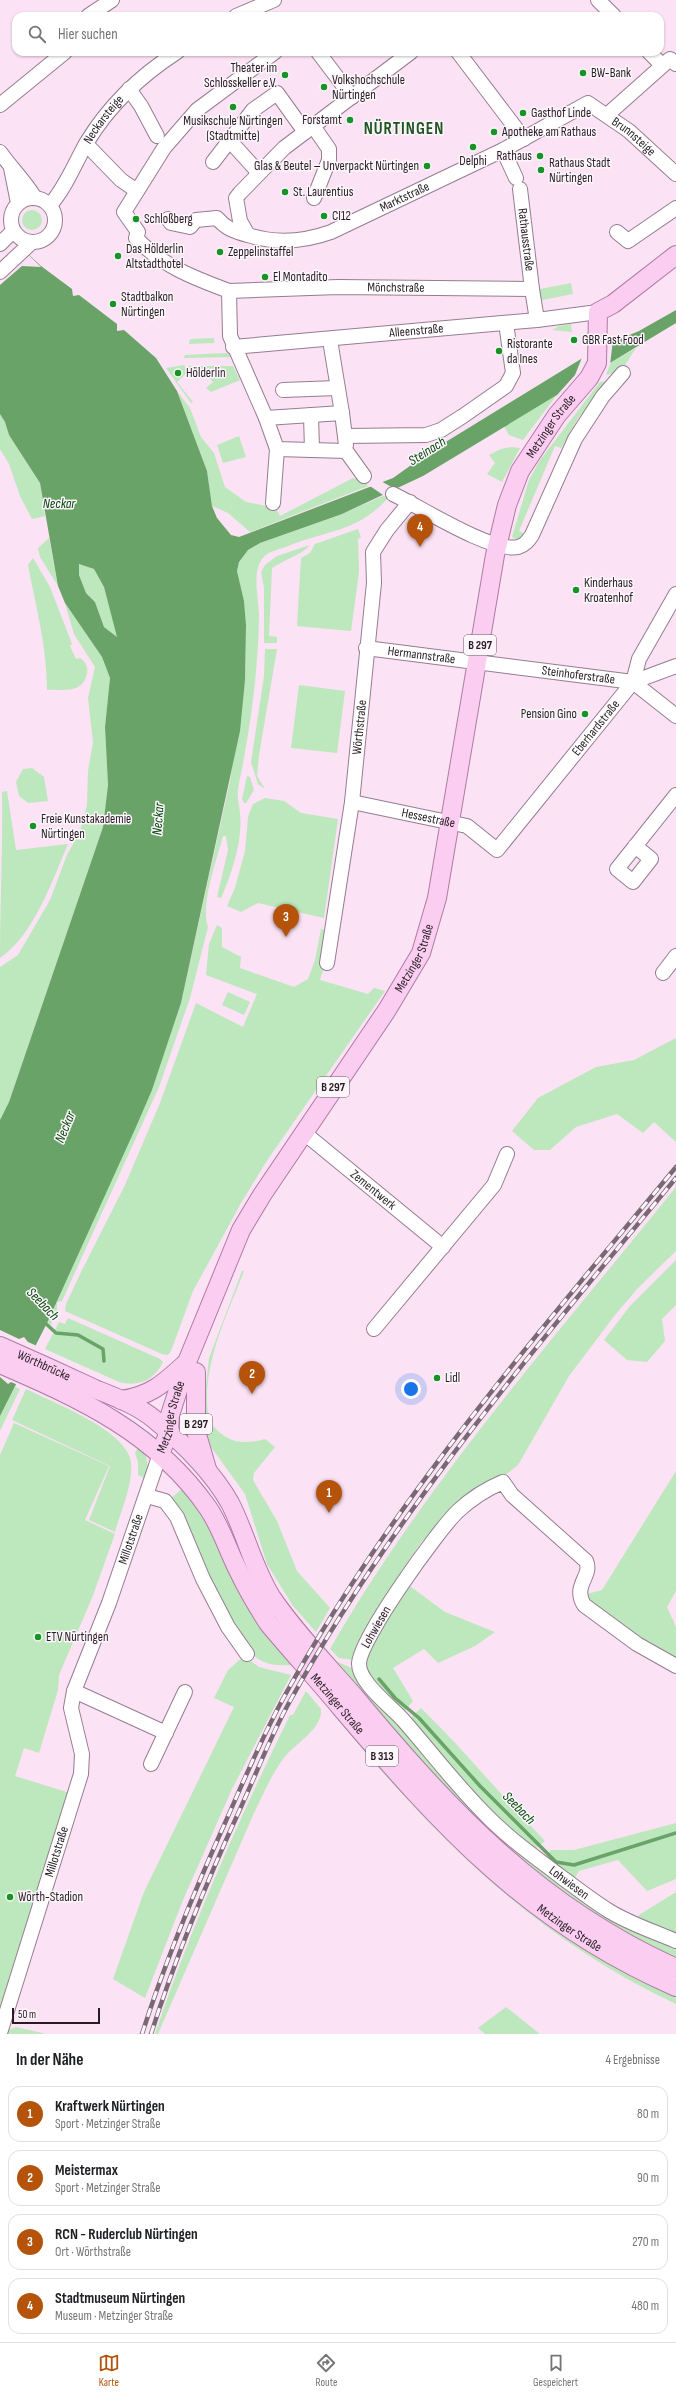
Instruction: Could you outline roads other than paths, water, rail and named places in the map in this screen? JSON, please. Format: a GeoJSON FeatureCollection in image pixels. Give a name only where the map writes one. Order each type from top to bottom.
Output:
{"type":"FeatureCollection","features":[{"type":"Feature","properties":{"kind":"main road"},"geometry":{"type":"LineString","coordinates":[[598,312],[613,304],[676,255]]}},
{"type":"Feature","properties":{"kind":"main road","name":"Metzinger Straße"},"geometry":{"type":"LineString","coordinates":[[598,312],[597,363],[589,378],[557,415],[520,471],[507,505],[498,544],[434,910],[421,953],[390,1004],[262,1194],[241,1230],[204,1325],[192,1367],[170,1415],[174,1428],[160,1454],[180,1474],[208,1509],[256,1604],[268,1623],[398,1774],[448,1829],[506,1883],[562,1925],[626,1964],[676,1987]]}},
{"type":"Feature","properties":{"kind":"main road","name":"Wörthbrücke"},"geometry":{"type":"LineString","coordinates":[[0,1346],[84,1393]]}},
{"type":"Feature","properties":{"kind":"main road","name":"Wörthbrücke"},"geometry":{"type":"LineString","coordinates":[[0,1364],[84,1393]]}},
{"type":"Feature","properties":{"kind":"main road","name":"B 297"},"geometry":{"type":"LineString","coordinates":[[121,1400],[138,1397],[158,1388],[192,1367],[197,1436],[209,1473]]}},
{"type":"Feature","properties":{"kind":"main road"},"geometry":{"type":"LineString","coordinates":[[84,1393],[121,1400]]}},
{"type":"Feature","properties":{"kind":"main road","name":"B 313"},"geometry":{"type":"LineString","coordinates":[[84,1393],[141,1437],[160,1454]]}},
{"type":"Feature","properties":{"kind":"main road","name":"B 313"},"geometry":{"type":"LineString","coordinates":[[121,1400],[174,1428],[209,1473]]}},
{"type":"Feature","properties":{"kind":"main road","name":"Metzinger Straße"},"geometry":{"type":"LineString","coordinates":[[209,1473],[230,1504],[256,1570],[272,1598],[378,1726],[440,1796],[493,1849],[552,1896],[620,1940],[676,1968]]}},
{"type":"Feature","properties":{"kind":"street"},"geometry":{"type":"LineString","coordinates":[[94,12],[112,0]]}},
{"type":"Feature","properties":{"kind":"street"},"geometry":{"type":"LineString","coordinates":[[246,12],[274,0]]}},
{"type":"Feature","properties":{"kind":"street"},"geometry":{"type":"LineString","coordinates":[[598,0],[610,12]]}},
{"type":"Feature","properties":{"kind":"street"},"geometry":{"type":"LineString","coordinates":[[0,105],[60,56]]}},
{"type":"Feature","properties":{"kind":"street","name":"Neckarsteige"},"geometry":{"type":"LineString","coordinates":[[50,205],[98,124],[129,89],[172,56]]}},
{"type":"Feature","properties":{"kind":"street"},"geometry":{"type":"LineString","coordinates":[[86,144],[121,180],[138,191],[164,148],[197,110],[270,56]]}},
{"type":"Feature","properties":{"kind":"street"},"geometry":{"type":"LineString","coordinates":[[321,56],[352,97]]}},
{"type":"Feature","properties":{"kind":"street"},"geometry":{"type":"LineString","coordinates":[[248,235],[240,221],[236,198],[284,148],[406,56]]}},
{"type":"Feature","properties":{"kind":"street"},"geometry":{"type":"LineString","coordinates":[[461,56],[524,139]]}},
{"type":"Feature","properties":{"kind":"street"},"geometry":{"type":"LineString","coordinates":[[653,56],[662,65]]}},
{"type":"Feature","properties":{"kind":"street"},"geometry":{"type":"LineString","coordinates":[[607,115],[670,59],[676,64]]}},
{"type":"Feature","properties":{"kind":"street"},"geometry":{"type":"LineString","coordinates":[[129,89],[141,106],[157,136]]}},
{"type":"Feature","properties":{"kind":"street"},"geometry":{"type":"LineString","coordinates":[[213,162],[253,110],[278,92],[309,129],[329,149],[329,160],[314,198]]}},
{"type":"Feature","properties":{"kind":"street","name":"Marktstraße"},"geometry":{"type":"LineString","coordinates":[[248,235],[270,241],[311,239],[330,232],[503,150],[588,103]]}},
{"type":"Feature","properties":{"kind":"street","name":"Brunnsteige"},"geometry":{"type":"LineString","coordinates":[[588,103],[635,136],[676,174]]}},
{"type":"Feature","properties":{"kind":"street"},"geometry":{"type":"LineString","coordinates":[[230,141],[259,174]]}},
{"type":"Feature","properties":{"kind":"street","name":"Rathausstraße"},"geometry":{"type":"LineString","coordinates":[[503,150],[518,184],[532,289]]}},
{"type":"Feature","properties":{"kind":"street"},"geometry":{"type":"LineString","coordinates":[[0,152],[11,168],[25,181],[35,198]]}},
{"type":"Feature","properties":{"kind":"street"},"geometry":{"type":"LineString","coordinates":[[11,168],[18,203]]}},
{"type":"Feature","properties":{"kind":"street","name":"Mönchstraße"},"geometry":{"type":"LineString","coordinates":[[138,191],[124,212],[138,232],[136,238],[175,270],[229,291],[338,287],[532,289]]}},
{"type":"Feature","properties":{"kind":"street"},"geometry":{"type":"LineString","coordinates":[[0,244],[12,232],[11,216],[18,203],[26,199],[35,198],[50,205],[55,218],[51,233],[44,240],[30,245],[0,272]]}},
{"type":"Feature","properties":{"kind":"street"},"geometry":{"type":"LineString","coordinates":[[617,232],[628,242],[676,208]]}},
{"type":"Feature","properties":{"kind":"street"},"geometry":{"type":"LineString","coordinates":[[168,219],[178,225],[190,227],[196,220],[217,218],[222,224],[235,232],[248,235]]}},
{"type":"Feature","properties":{"kind":"street"},"geometry":{"type":"LineString","coordinates":[[12,232],[30,245]]}},
{"type":"Feature","properties":{"kind":"street"},"geometry":{"type":"LineString","coordinates":[[532,289],[538,320]]}},
{"type":"Feature","properties":{"kind":"street"},"geometry":{"type":"LineString","coordinates":[[229,291],[230,336],[233,347],[241,359],[266,418],[277,449],[273,503]]}},
{"type":"Feature","properties":{"kind":"street","name":"Alleenstraße"},"geometry":{"type":"LineString","coordinates":[[233,347],[330,340],[538,320],[598,312]]}},
{"type":"Feature","properties":{"kind":"street"},"geometry":{"type":"LineString","coordinates":[[345,436],[434,434],[470,412],[506,386],[513,373],[506,322]]}},
{"type":"Feature","properties":{"kind":"street"},"geometry":{"type":"LineString","coordinates":[[330,340],[342,413],[346,451],[364,476]]}},
{"type":"Feature","properties":{"kind":"street","name":"Metzinger Straße"},"geometry":{"type":"LineString","coordinates":[[393,494],[476,539],[516,547],[526,544],[532,535],[575,439],[603,396],[623,373]]}},
{"type":"Feature","properties":{"kind":"street"},"geometry":{"type":"LineString","coordinates":[[283,390],[337,388]]}},
{"type":"Feature","properties":{"kind":"street"},"geometry":{"type":"LineString","coordinates":[[266,418],[342,413]]}},
{"type":"Feature","properties":{"kind":"street"},"geometry":{"type":"LineString","coordinates":[[311,415],[312,450]]}},
{"type":"Feature","properties":{"kind":"street"},"geometry":{"type":"LineString","coordinates":[[277,449],[346,451]]}},
{"type":"Feature","properties":{"kind":"street","name":"Wörthstraße"},"geometry":{"type":"LineString","coordinates":[[327,963],[352,802],[366,648],[374,583],[373,552],[387,530],[410,502]]}},
{"type":"Feature","properties":{"kind":"street","name":"Eberhardstraße"},"geometry":{"type":"LineString","coordinates":[[497,850],[633,682],[640,659],[676,594]]}},
{"type":"Feature","properties":{"kind":"street","name":"Hermannstraße"},"geometry":{"type":"LineString","coordinates":[[366,648],[477,664]]}},
{"type":"Feature","properties":{"kind":"street","name":"Steinhoferstraße"},"geometry":{"type":"LineString","coordinates":[[477,664],[633,682],[676,666]]}},
{"type":"Feature","properties":{"kind":"street"},"geometry":{"type":"LineString","coordinates":[[633,682],[676,716]]}},
{"type":"Feature","properties":{"kind":"street"},"geometry":{"type":"LineString","coordinates":[[635,846],[676,795]]}},
{"type":"Feature","properties":{"kind":"street","name":"Hessestraße"},"geometry":{"type":"LineString","coordinates":[[352,802],[467,826],[497,850]]}},
{"type":"Feature","properties":{"kind":"street"},"geometry":{"type":"LineString","coordinates":[[663,973],[676,956]]}},
{"type":"Feature","properties":{"kind":"street","name":"Zementwerk"},"geometry":{"type":"LineString","coordinates":[[303,1132],[443,1247]]}},
{"type":"Feature","properties":{"kind":"street"},"geometry":{"type":"LineString","coordinates":[[374,1329],[494,1185],[506,1154]]}},
{"type":"Feature","properties":{"kind":"street","name":"Millotstraße"},"geometry":{"type":"LineString","coordinates":[[0,2033],[82,1774],[82,1754],[71,1708],[74,1691],[110,1603],[160,1454]]}},
{"type":"Feature","properties":{"kind":"street","name":"Lohwiesen"},"geometry":{"type":"LineString","coordinates":[[676,1666],[637,1644],[584,1605],[579,1596],[579,1589],[587,1567],[586,1560],[512,1495],[503,1482],[480,1492],[457,1512],[433,1540],[401,1584],[362,1653],[359,1665],[364,1679],[372,1690],[403,1719],[484,1813],[519,1846],[606,1909],[676,1941]]}},
{"type":"Feature","properties":{"kind":"street"},"geometry":{"type":"LineString","coordinates":[[147,1496],[165,1501],[177,1517],[203,1579],[228,1627],[247,1654]]}},
{"type":"Feature","properties":{"kind":"street"},"geometry":{"type":"LineString","coordinates":[[74,1691],[166,1733]]}},
{"type":"Feature","properties":{"kind":"street"},"geometry":{"type":"LineString","coordinates":[[151,1764],[185,1692]]}},
{"type":"Feature","properties":{"kind":"water","name":"Neckar"},"geometry":{"type":"Polygon","coordinates":[[[0,228],[41,266],[72,289],[73,296],[79,295],[117,324],[117,331],[124,330],[156,358],[177,391],[207,471],[212,506],[217,518],[231,535],[239,537],[393,478],[431,451],[581,359],[615,341],[639,331],[676,310],[676,323],[423,476],[342,514],[260,543],[248,550],[239,562],[237,571],[244,601],[246,625],[245,680],[240,731],[181,1003],[152,1090],[136,1127],[48,1321],[0,1416],[0,1120],[9,1102],[103,827],[108,785],[105,727],[110,678],[102,657],[65,603],[58,586],[40,483],[9,435],[5,422],[0,414],[0,228]],[[79,564],[79,575],[86,593],[95,602],[104,627],[117,637],[104,587],[94,569],[79,564]]]}},
{"type":"Feature","properties":{"kind":"waterway","name":"Seebach"},"geometry":{"type":"LineString","coordinates":[[43,1321],[56,1333],[78,1335],[103,1349],[104,1361]]}},
{"type":"Feature","properties":{"kind":"waterway","name":"Seebach"},"geometry":{"type":"LineString","coordinates":[[379,1679],[395,1698],[419,1718],[480,1786],[556,1862],[574,1865],[676,1833]]}},
{"type":"Feature","properties":{"kind":"railway"},"geometry":{"type":"LineString","coordinates":[[142,2034],[180,1927],[246,1775],[276,1712],[326,1625],[370,1556],[467,1423],[518,1358],[676,1167]]}},
{"type":"Feature","properties":{"kind":"railway"},"geometry":{"type":"LineString","coordinates":[[151,2034],[193,1919],[264,1754],[290,1701],[331,1631],[376,1562],[422,1496],[471,1430],[572,1303],[676,1178]]}},
{"type":"Feature","properties":{"kind":"place","name":"BW-Bank"},"geometry":{"type":"Point","coordinates":[583,73]}},
{"type":"Feature","properties":{"kind":"place","name":"Theater im Schlosskeller e.V."},"geometry":{"type":"Point","coordinates":[285,75]}},
{"type":"Feature","properties":{"kind":"place","name":"Volkshochschule Nürtingen"},"geometry":{"type":"Point","coordinates":[324,87]}},
{"type":"Feature","properties":{"kind":"place","name":"Musikschule Nürtingen (Stadtmitte)"},"geometry":{"type":"Point","coordinates":[233,107]}},
{"type":"Feature","properties":{"kind":"place","name":"Gasthof Linde"},"geometry":{"type":"Point","coordinates":[523,113]}},
{"type":"Feature","properties":{"kind":"place","name":"Forstamt"},"geometry":{"type":"Point","coordinates":[350,120]}},
{"type":"Feature","properties":{"kind":"place","name":"Apotheke am Rathaus"},"geometry":{"type":"Point","coordinates":[494,132]}},
{"type":"Feature","properties":{"kind":"place","name":"Delphi"},"geometry":{"type":"Point","coordinates":[473,147]}},
{"type":"Feature","properties":{"kind":"place","name":"Rathaus"},"geometry":{"type":"Point","coordinates":[540,156]}},
{"type":"Feature","properties":{"kind":"place","name":"Glas & Beutel – Unverpackt Nürtingen"},"geometry":{"type":"Point","coordinates":[427,166]}},
{"type":"Feature","properties":{"kind":"place","name":"Rathaus Stadt Nürtingen"},"geometry":{"type":"Point","coordinates":[541,170]}},
{"type":"Feature","properties":{"kind":"place","name":"St. Laurentius"},"geometry":{"type":"Point","coordinates":[285,192]}},
{"type":"Feature","properties":{"kind":"place","name":"CI12"},"geometry":{"type":"Point","coordinates":[324,216]}},
{"type":"Feature","properties":{"kind":"place","name":"Schloßberg"},"geometry":{"type":"Point","coordinates":[136,219]}},
{"type":"Feature","properties":{"kind":"place","name":"Zeppelinstaffel"},"geometry":{"type":"Point","coordinates":[220,252]}},
{"type":"Feature","properties":{"kind":"place","name":"Das Hölderlin Altstadthotel"},"geometry":{"type":"Point","coordinates":[118,256]}},
{"type":"Feature","properties":{"kind":"place","name":"El Montadito"},"geometry":{"type":"Point","coordinates":[265,277]}},
{"type":"Feature","properties":{"kind":"place","name":"Stadtbalkon Nürtingen"},"geometry":{"type":"Point","coordinates":[113,304]}},
{"type":"Feature","properties":{"kind":"place","name":"GBR Fast Food"},"geometry":{"type":"Point","coordinates":[574,340]}},
{"type":"Feature","properties":{"kind":"place","name":"Ristorante da Ines"},"geometry":{"type":"Point","coordinates":[499,351]}},
{"type":"Feature","properties":{"kind":"place","name":"Hölderlin"},"geometry":{"type":"Point","coordinates":[178,373]}},
{"type":"Feature","properties":{"kind":"place","name":"Stadtmuseum Nürtingen"},"geometry":{"type":"Point","coordinates":[420,547]}},
{"type":"Feature","properties":{"kind":"place","name":"Kinderhaus Kroatenhof"},"geometry":{"type":"Point","coordinates":[576,590]}},
{"type":"Feature","properties":{"kind":"place","name":"Pension Gino"},"geometry":{"type":"Point","coordinates":[585,714]}},
{"type":"Feature","properties":{"kind":"place","name":"Freie Kunstakademie Nürtingen"},"geometry":{"type":"Point","coordinates":[33,826]}},
{"type":"Feature","properties":{"kind":"place","name":"RCN - Ruderclub Nürtingen"},"geometry":{"type":"Point","coordinates":[286,937]}},
{"type":"Feature","properties":{"kind":"place","name":"Lidl"},"geometry":{"type":"Point","coordinates":[437,1378]}},
{"type":"Feature","properties":{"kind":"place","name":"Meistermax"},"geometry":{"type":"Point","coordinates":[252,1394]}},
{"type":"Feature","properties":{"kind":"place","name":"Kraftwerk Nürtingen"},"geometry":{"type":"Point","coordinates":[329,1513]}},
{"type":"Feature","properties":{"kind":"place","name":"ETV Nürtingen"},"geometry":{"type":"Point","coordinates":[38,1637]}},
{"type":"Feature","properties":{"kind":"place","name":"Wörth-Stadion"},"geometry":{"type":"Point","coordinates":[10,1897]}},
{"type":"Feature","properties":{"kind":"district","name":"NÜRTINGEN"},"geometry":{"type":"Point","coordinates":[404,129]}},
{"type":"Feature","properties":{"kind":"water label","name":"Steinach"},"geometry":{"type":"Point","coordinates":[427,451]}}]}
